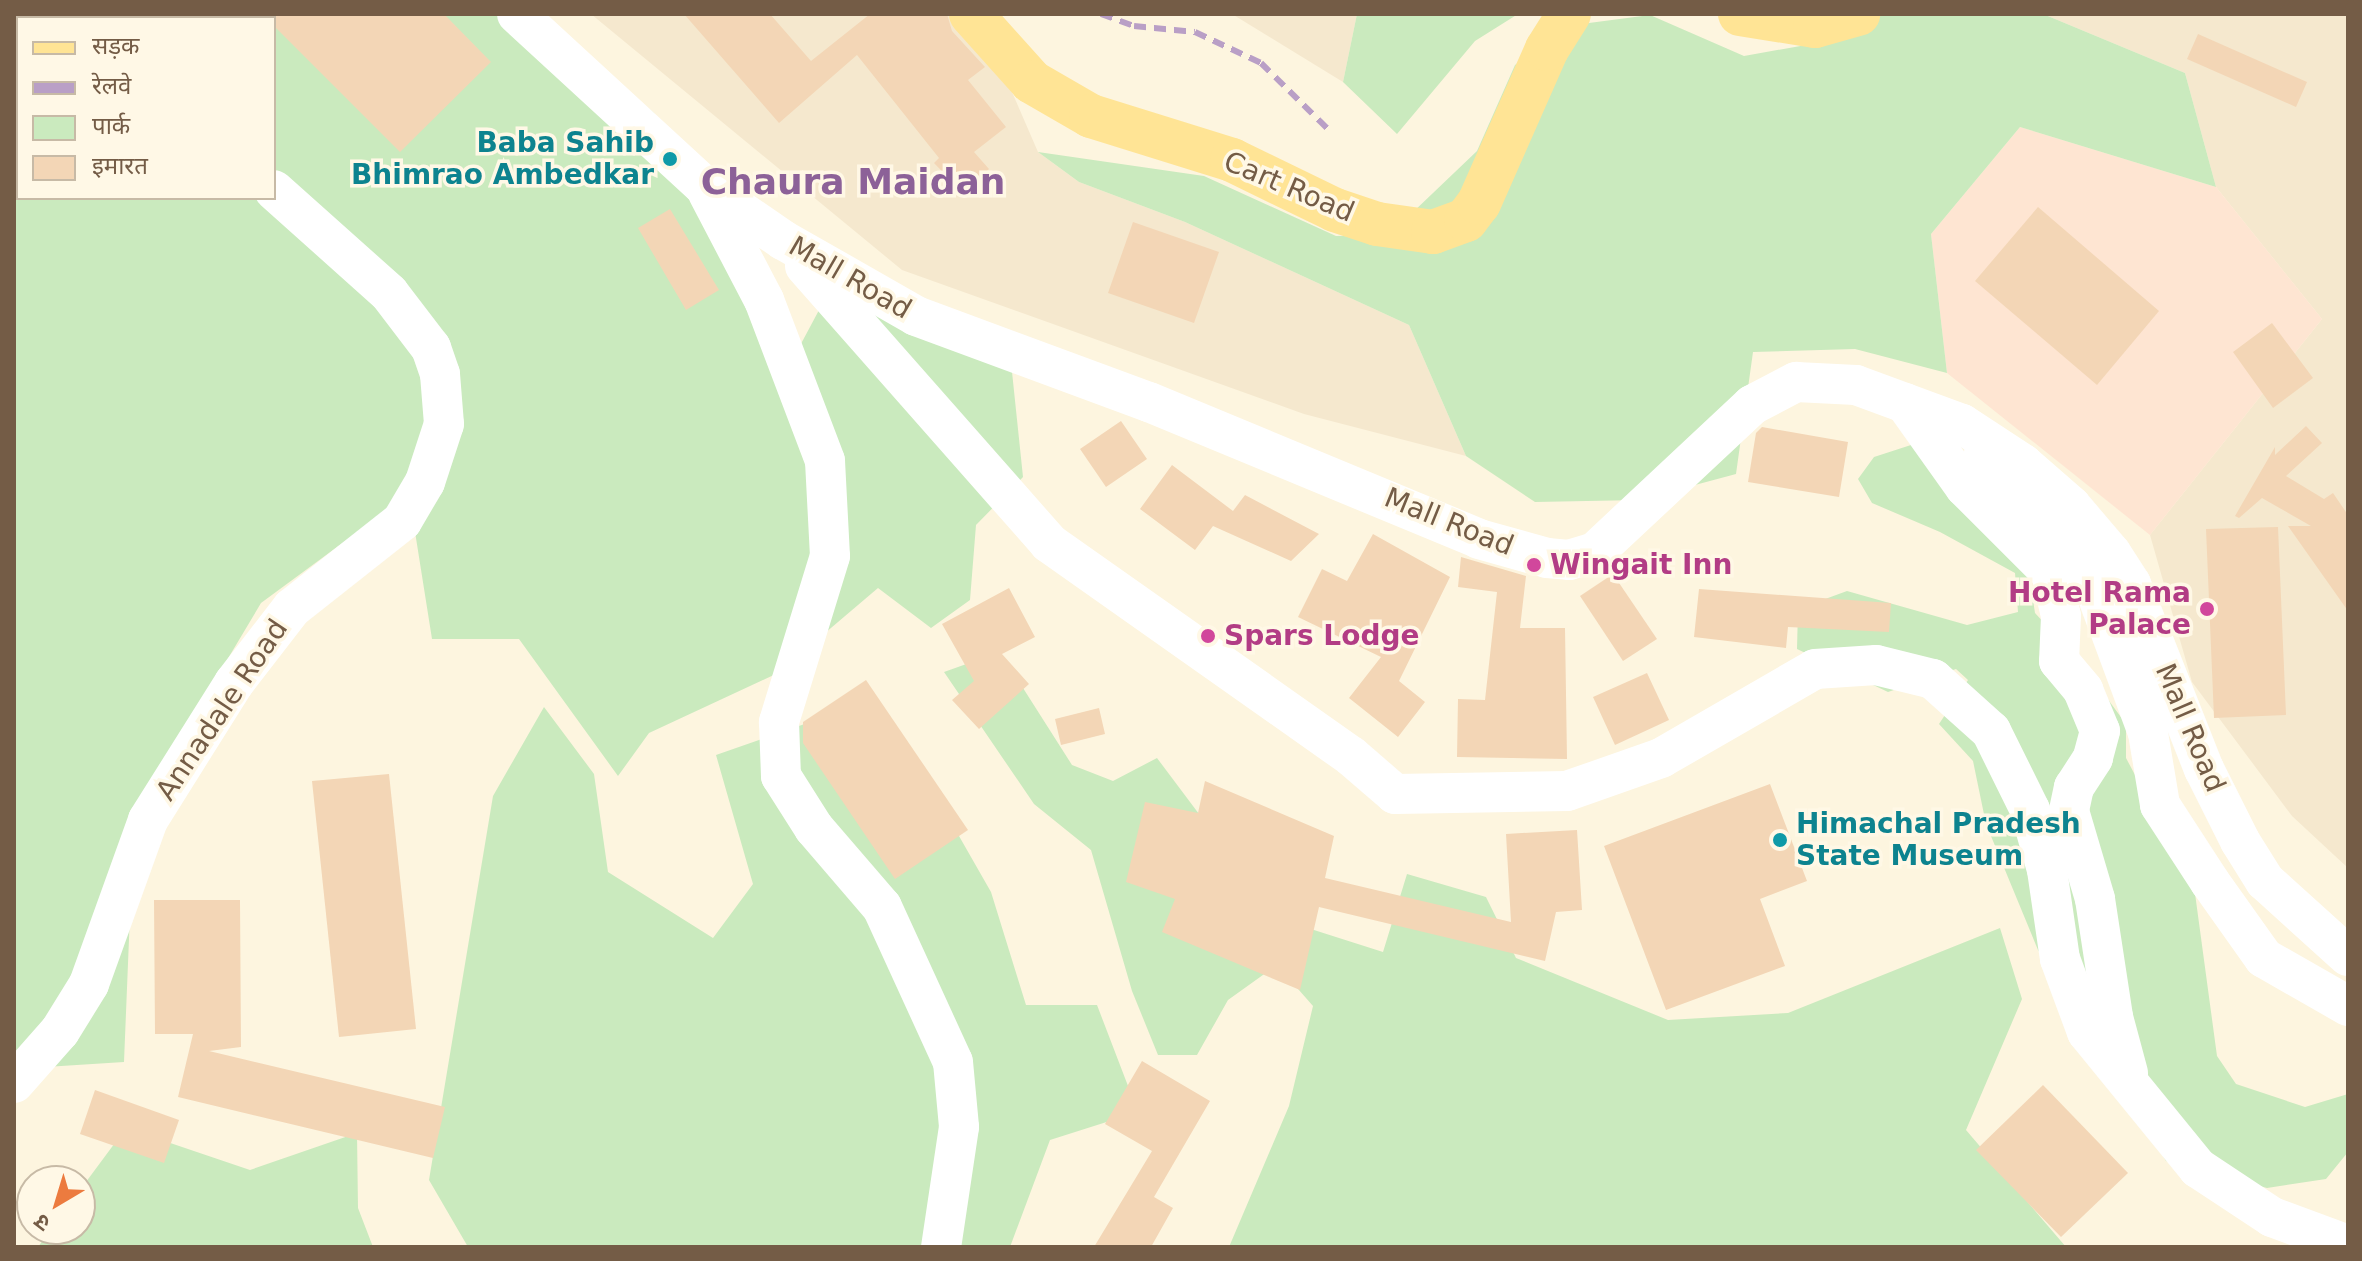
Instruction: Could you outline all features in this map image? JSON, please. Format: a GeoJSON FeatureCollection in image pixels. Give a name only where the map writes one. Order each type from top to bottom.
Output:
{"type":"FeatureCollection","features":[{"type":"Feature","properties":{"kind":"main road","name":"Cart Road"},"geometry":{"type":"LineString","coordinates":[[971,14],[1032,82],[1091,116],[1232,160],[1335,210],[1377,224],[1433,232],[1466,220],[1479,203],[1547,49],[1569,14]]}},
{"type":"Feature","properties":{"kind":"main road"},"geometry":{"type":"LineString","coordinates":[[1740,14],[1815,26],[1858,14]]}},
{"type":"Feature","properties":{"kind":"street","name":"Mall Road"},"geometry":{"type":"LineString","coordinates":[[517,14],[703,185],[783,240],[916,316],[1149,402],[1479,539],[1547,558],[1569,560],[1595,552],[1701,449],[1780,387],[1823,380],[1856,385],[1962,424],[2023,464],[2071,506],[2111,553],[2131,584],[2204,769],[2240,841],[2273,889],[2348,956]]}},
{"type":"Feature","properties":{"kind":"street"},"geometry":{"type":"LineString","coordinates":[[703,185],[764,300],[825,461],[830,556],[779,722],[780,766],[794,801],[882,907],[953,1062],[959,1127],[941,1247]]}},
{"type":"Feature","properties":{"kind":"street","name":"Annadale Road"},"geometry":{"type":"LineString","coordinates":[[14,1083],[60,1031],[89,984],[148,820],[234,683],[292,608],[402,521],[425,482],[444,424],[440,374],[431,348],[389,293],[276,192]]}},
{"type":"Feature","properties":{"kind":"street"},"geometry":{"type":"LineString","coordinates":[[783,240],[1049,543],[1351,756],[1395,794],[1567,791],[1661,758],[1815,669],[1876,665],[1933,679],[1991,731],[2030,810],[2047,870],[2060,959],[2087,1032],[2133,1093],[2198,1168],[2272,1217],[2348,1245]]}},
{"type":"Feature","properties":{"kind":"street"},"geometry":{"type":"LineString","coordinates":[[1905,403],[1965,487],[2051,573],[2061,616],[2059,661],[2083,690],[2100,731],[2093,758],[2074,787],[2069,811],[2095,899],[2113,1017],[2133,1093]]}},
{"type":"Feature","properties":{"kind":"street"},"geometry":{"type":"LineString","coordinates":[[1962,424],[2097,595],[2148,733],[2160,805],[2210,882],[2264,958],[2348,1006]]}},
{"type":"Feature","properties":{"kind":"shaded area"},"geometry":{"type":"Polygon","coordinates":[[[591,14],[956,14],[1012,92],[1038,152],[1079,182],[1185,222],[1409,325],[1466,456],[1304,414],[902,270],[591,14]]]}},
{"type":"Feature","properties":{"kind":"shaded area"},"geometry":{"type":"Polygon","coordinates":[[[1232,14],[1357,14],[1343,82],[1232,14]]]}},
{"type":"Feature","properties":{"kind":"shaded area"},"geometry":{"type":"Polygon","coordinates":[[[2043,14],[2348,14],[2348,868],[2292,816],[2192,682],[2150,535],[2322,319],[2216,187],[2185,73],[2043,14]]]}},
{"type":"Feature","properties":{"kind":"shaded area"},"geometry":{"type":"Polygon","coordinates":[[[2020,127],[2216,187],[2322,319],[2150,535],[1947,373],[1931,234],[2020,127]]]}},
{"type":"Feature","properties":{"kind":"green space"},"geometry":{"type":"Polygon","coordinates":[[[14,14],[535,14],[654,113],[787,370],[826,297],[1009,343],[1023,477],[976,525],[970,600],[931,628],[878,588],[778,673],[649,733],[618,776],[519,639],[432,639],[409,494],[261,603],[134,816],[124,1062],[14,1069],[14,14]]]}},
{"type":"Feature","properties":{"kind":"green space"},"geometry":{"type":"Polygon","coordinates":[[[1357,14],[1518,14],[1475,41],[1397,134],[1343,82],[1357,14]]]}},
{"type":"Feature","properties":{"kind":"green space"},"geometry":{"type":"Polygon","coordinates":[[[1881,14],[2043,14],[2185,73],[2216,187],[2020,127],[1931,234],[1947,373],[1855,349],[1753,352],[1736,474],[1639,500],[1535,502],[1466,456],[1409,325],[1185,222],[1079,182],[1038,152],[1204,176],[1336,236],[1389,235],[1477,151],[1515,65],[1566,26],[1650,15],[1744,56],[1834,40],[1881,14]]]}},
{"type":"Feature","properties":{"kind":"green space"},"geometry":{"type":"Polygon","coordinates":[[[1911,445],[2021,521],[2035,613],[2082,664],[2126,724],[2126,758],[2194,886],[2217,1056],[2236,1084],[2305,1107],[2348,1094],[2348,1152],[2326,1179],[2267,1188],[2166,1161],[2038,950],[1986,824],[1973,761],[1939,724],[1968,680],[1956,669],[1888,692],[1797,649],[1798,609],[1847,591],[1967,625],[2018,612],[2015,573],[1940,532],[1872,503],[1858,479],[1874,457],[1911,445]]]}},
{"type":"Feature","properties":{"kind":"green space"},"geometry":{"type":"Polygon","coordinates":[[[1000,652],[1072,765],[1113,781],[1157,758],[1202,818],[1254,911],[1383,952],[1407,874],[1486,897],[1516,958],[1668,1020],[1788,1013],[2000,928],[2022,999],[1966,1130],[2066,1247],[1229,1247],[1289,1106],[1313,1006],[1277,965],[1228,1000],[1197,1055],[1158,1055],[1132,991],[1091,850],[1034,804],[944,672],[1000,652]]]}},
{"type":"Feature","properties":{"kind":"green space"},"geometry":{"type":"Polygon","coordinates":[[[544,707],[594,774],[608,872],[713,938],[753,884],[716,755],[833,714],[931,787],[991,892],[1026,1005],[1097,1005],[1138,1112],[1050,1140],[1010,1247],[468,1247],[429,1180],[493,796],[544,707]]]}},
{"type":"Feature","properties":{"kind":"green space"},"geometry":{"type":"Polygon","coordinates":[[[126,1128],[250,1170],[357,1133],[358,1208],[373,1247],[38,1247],[96,1245],[96,1168],[126,1128]]]}},
{"type":"Feature","properties":{"kind":"building"},"geometry":{"type":"Polygon","coordinates":[[[262,14],[444,14],[491,62],[400,152],[276,28],[276,16],[262,14]]]}},
{"type":"Feature","properties":{"kind":"building"},"geometry":{"type":"Polygon","coordinates":[[[684,14],[770,14],[811,61],[870,14],[947,14],[952,31],[985,67],[968,80],[1006,127],[974,152],[989,169],[963,193],[934,163],[939,158],[857,55],[779,123],[684,14]]]}},
{"type":"Feature","properties":{"kind":"building"},"geometry":{"type":"Polygon","coordinates":[[[2198,34],[2307,82],[2296,107],[2187,59],[2198,34]]]}},
{"type":"Feature","properties":{"kind":"building"},"geometry":{"type":"Polygon","coordinates":[[[2038,207],[2159,311],[2097,385],[1975,281],[2038,207]]]}},
{"type":"Feature","properties":{"kind":"building"},"geometry":{"type":"Polygon","coordinates":[[[670,209],[719,290],[686,310],[638,228],[670,209]]]}},
{"type":"Feature","properties":{"kind":"building"},"geometry":{"type":"Polygon","coordinates":[[[1133,222],[1219,252],[1194,323],[1108,293],[1133,222]]]}},
{"type":"Feature","properties":{"kind":"building"},"geometry":{"type":"Polygon","coordinates":[[[2272,323],[2313,378],[2273,408],[2233,352],[2272,323]]]}},
{"type":"Feature","properties":{"kind":"building"},"geometry":{"type":"Polygon","coordinates":[[[1121,421],[1147,459],[1106,487],[1080,449],[1121,421]]]}},
{"type":"Feature","properties":{"kind":"building"},"geometry":{"type":"Polygon","coordinates":[[[2306,426],[2322,443],[2286,476],[2324,499],[2333,493],[2348,515],[2348,611],[2288,526],[2311,526],[2262,498],[2239,518],[2235,516],[2275,447],[2275,455],[2306,426]]]}},
{"type":"Feature","properties":{"kind":"building"},"geometry":{"type":"Polygon","coordinates":[[[1762,427],[1848,442],[1839,497],[1748,482],[1756,433],[1762,427]]]}},
{"type":"Feature","properties":{"kind":"building"},"geometry":{"type":"Polygon","coordinates":[[[1172,465],[1233,511],[1245,495],[1319,534],[1291,561],[1213,526],[1195,550],[1140,509],[1172,465]]]}},
{"type":"Feature","properties":{"kind":"building"},"geometry":{"type":"Polygon","coordinates":[[[2278,527],[2286,715],[2214,718],[2206,529],[2278,527]]]}},
{"type":"Feature","properties":{"kind":"building"},"geometry":{"type":"Polygon","coordinates":[[[1373,534],[1450,577],[1399,681],[1425,702],[1398,737],[1349,698],[1381,657],[1298,617],[1322,569],[1347,581],[1373,534]]]}},
{"type":"Feature","properties":{"kind":"building"},"geometry":{"type":"Polygon","coordinates":[[[1461,557],[1526,576],[1520,628],[1565,628],[1567,759],[1457,757],[1458,699],[1485,700],[1497,592],[1458,587],[1461,557]]]}},
{"type":"Feature","properties":{"kind":"building"},"geometry":{"type":"Polygon","coordinates":[[[1613,574],[1657,639],[1623,661],[1580,596],[1613,574]]]}},
{"type":"Feature","properties":{"kind":"building"},"geometry":{"type":"Polygon","coordinates":[[[1009,588],[1035,637],[1002,654],[1029,684],[979,729],[952,700],[974,681],[942,624],[1009,588]]]}},
{"type":"Feature","properties":{"kind":"building"},"geometry":{"type":"Polygon","coordinates":[[[1699,589],[1891,603],[1889,632],[1788,627],[1786,648],[1694,637],[1699,589]]]}},
{"type":"Feature","properties":{"kind":"building"},"geometry":{"type":"Polygon","coordinates":[[[1647,673],[1669,720],[1615,745],[1593,697],[1647,673]]]}},
{"type":"Feature","properties":{"kind":"building"},"geometry":{"type":"Polygon","coordinates":[[[866,680],[968,830],[895,879],[803,743],[803,722],[866,680]]]}},
{"type":"Feature","properties":{"kind":"building"},"geometry":{"type":"Polygon","coordinates":[[[1099,708],[1105,734],[1061,745],[1055,719],[1099,708]]]}},
{"type":"Feature","properties":{"kind":"building"},"geometry":{"type":"Polygon","coordinates":[[[389,774],[416,1029],[339,1037],[312,781],[389,774]]]}},
{"type":"Feature","properties":{"kind":"building"},"geometry":{"type":"Polygon","coordinates":[[[1205,781],[1334,836],[1325,878],[1511,922],[1506,834],[1577,830],[1582,910],[1556,912],[1545,961],[1319,907],[1300,990],[1162,932],[1175,899],[1126,882],[1145,802],[1198,813],[1205,781]]]}},
{"type":"Feature","properties":{"kind":"building"},"geometry":{"type":"Polygon","coordinates":[[[1770,784],[1807,881],[1760,899],[1785,966],[1666,1010],[1604,846],[1770,784]]]}},
{"type":"Feature","properties":{"kind":"building"},"geometry":{"type":"Polygon","coordinates":[[[154,900],[240,900],[241,1047],[209,1051],[445,1107],[433,1158],[178,1097],[193,1034],[155,1034],[154,900]]]}},
{"type":"Feature","properties":{"kind":"building"},"geometry":{"type":"Polygon","coordinates":[[[1142,1061],[1210,1101],[1154,1197],[1173,1208],[1151,1247],[1094,1247],[1152,1151],[1105,1124],[1142,1061]]]}},
{"type":"Feature","properties":{"kind":"building"},"geometry":{"type":"Polygon","coordinates":[[[2043,1085],[2128,1173],[2061,1237],[1976,1150],[2043,1085]]]}},
{"type":"Feature","properties":{"kind":"building"},"geometry":{"type":"Polygon","coordinates":[[[95,1090],[179,1120],[164,1163],[80,1134],[95,1090]]]}},
{"type":"Feature","properties":{"kind":"railway"},"geometry":{"type":"LineString","coordinates":[[1101,14],[1134,26],[1195,32],[1261,63],[1327,128]]}},
{"type":"Feature","properties":{"kind":"place","name":"Baba Sahib Bhimrao Ambedkar"},"geometry":{"type":"Point","coordinates":[670,159]}},
{"type":"Feature","properties":{"kind":"place","name":"Wingait Inn"},"geometry":{"type":"Point","coordinates":[1534,565]}},
{"type":"Feature","properties":{"kind":"place","name":"Hotel Rama Palace"},"geometry":{"type":"Point","coordinates":[2207,609]}},
{"type":"Feature","properties":{"kind":"place","name":"Spars Lodge"},"geometry":{"type":"Point","coordinates":[1208,636]}},
{"type":"Feature","properties":{"kind":"place","name":"Himachal Pradesh State Museum"},"geometry":{"type":"Point","coordinates":[1780,840]}},
{"type":"Feature","properties":{"kind":"district","name":"Chaura Maidan"},"geometry":{"type":"Point","coordinates":[853,182]}}]}
